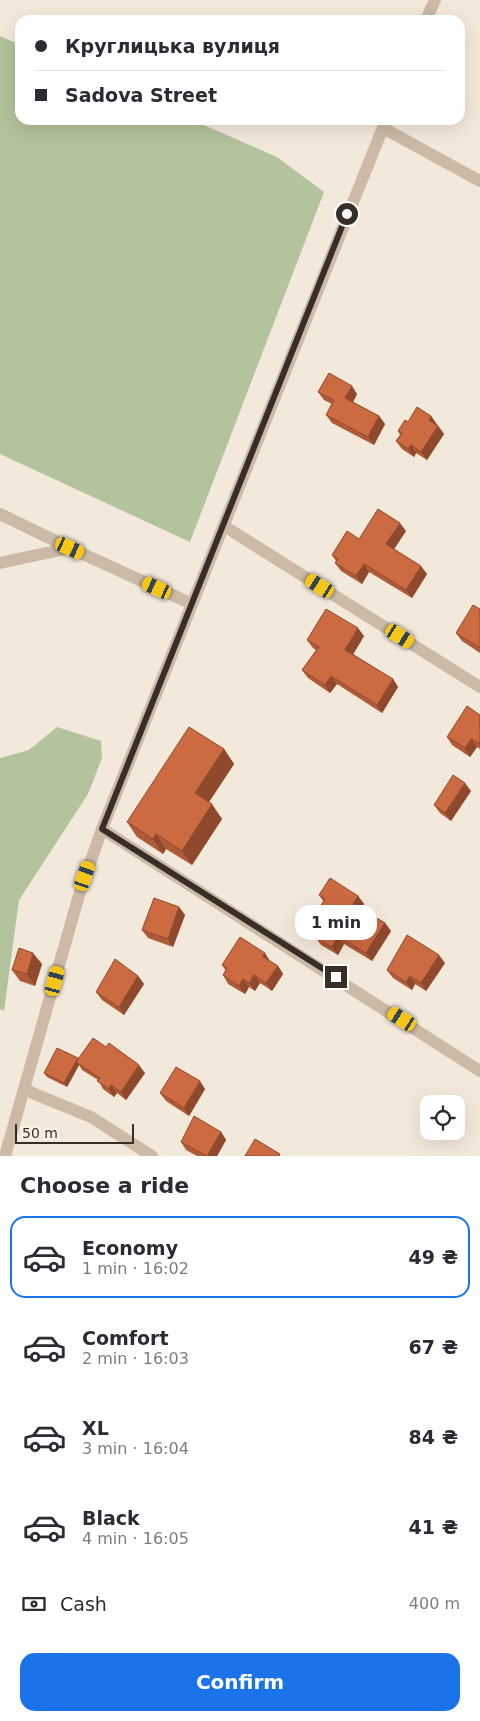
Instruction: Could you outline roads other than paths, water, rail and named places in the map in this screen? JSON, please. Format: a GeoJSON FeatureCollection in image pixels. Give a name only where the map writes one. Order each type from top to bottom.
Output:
{"type":"FeatureCollection","features":[{"type":"Feature","properties":{"kind":"street"},"geometry":{"type":"LineString","coordinates":[[428,15],[434,0]]}},
{"type":"Feature","properties":{"kind":"street"},"geometry":{"type":"LineString","coordinates":[[5,1156],[79,895],[102,829],[384,125]]}},
{"type":"Feature","properties":{"kind":"street"},"geometry":{"type":"LineString","coordinates":[[386,125],[480,181]]}},
{"type":"Feature","properties":{"kind":"street"},"geometry":{"type":"LineString","coordinates":[[0,514],[192,604]]}},
{"type":"Feature","properties":{"kind":"street"},"geometry":{"type":"LineString","coordinates":[[224,526],[480,687]]}},
{"type":"Feature","properties":{"kind":"street"},"geometry":{"type":"LineString","coordinates":[[0,563],[70,548]]}},
{"type":"Feature","properties":{"kind":"street"},"geometry":{"type":"LineString","coordinates":[[102,829],[480,1071]]}},
{"type":"Feature","properties":{"kind":"street"},"geometry":{"type":"LineString","coordinates":[[25,1090],[91,1117],[152,1156]]}}]}
